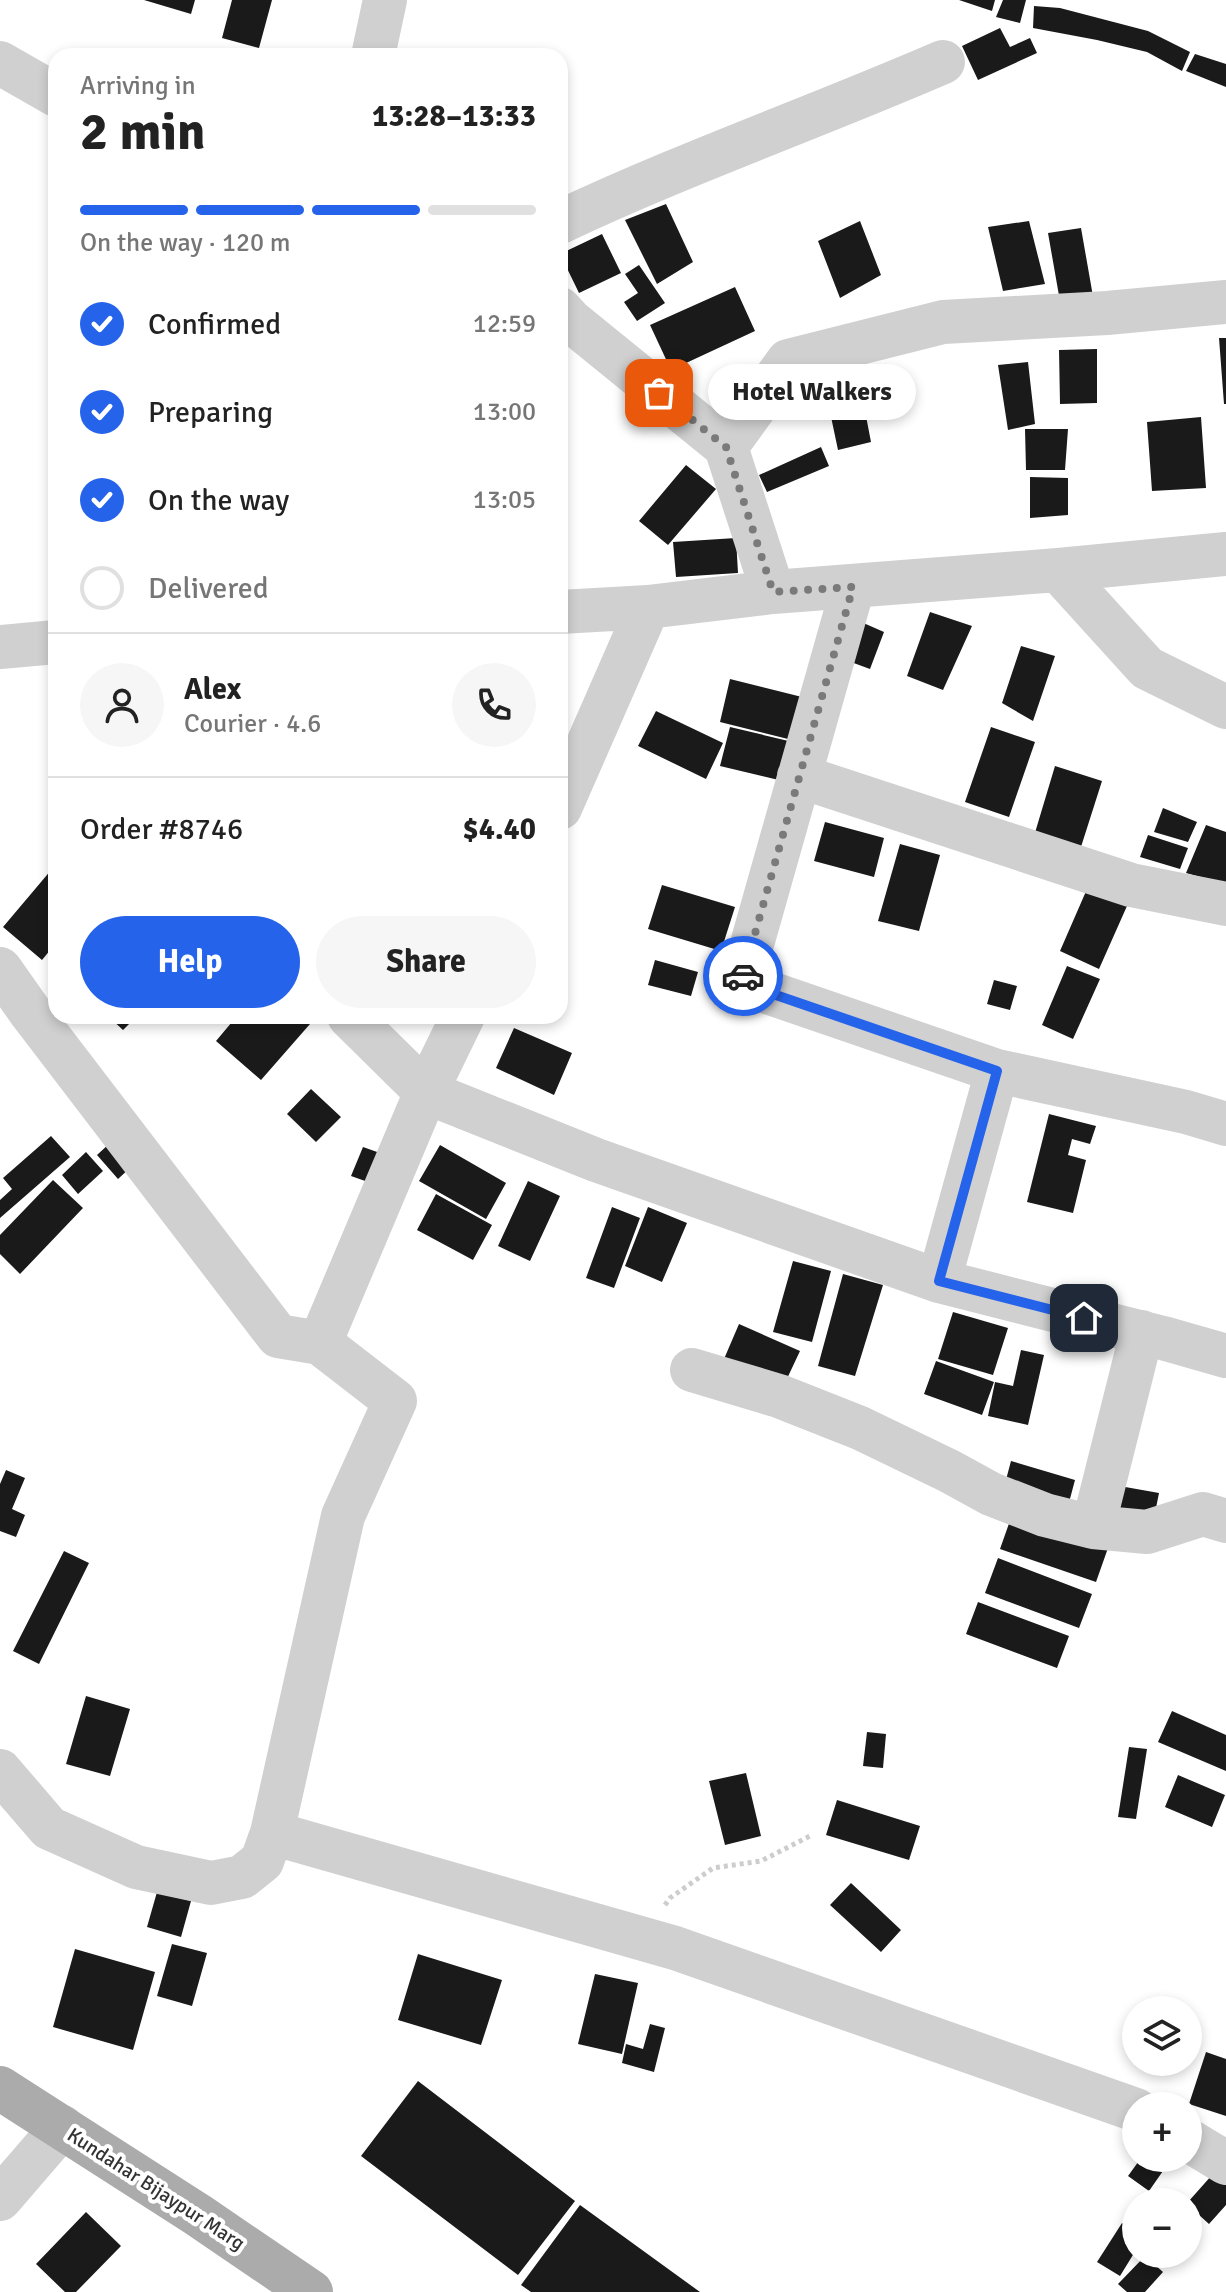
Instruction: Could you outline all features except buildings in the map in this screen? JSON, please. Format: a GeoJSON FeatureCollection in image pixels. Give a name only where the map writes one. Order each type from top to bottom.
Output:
{"type":"FeatureCollection","features":[{"type":"Feature","properties":{"kind":"main road","name":"Kundahar Bijaypur Marg"},"geometry":{"type":"LineString","coordinates":[[0,2088],[198,2215],[311,2292]]}},
{"type":"Feature","properties":{"kind":"street"},"geometry":{"type":"LineString","coordinates":[[375,48],[385,0]]}},
{"type":"Feature","properties":{"kind":"street"},"geometry":{"type":"LineString","coordinates":[[568,218],[619,194],[943,62]]}},
{"type":"Feature","properties":{"kind":"street"},"geometry":{"type":"LineString","coordinates":[[0,63],[48,90]]}},
{"type":"Feature","properties":{"kind":"street"},"geometry":{"type":"LineString","coordinates":[[726,447],[788,361],[943,322],[1107,313],[1226,302]]}},
{"type":"Feature","properties":{"kind":"street"},"geometry":{"type":"LineString","coordinates":[[568,318],[726,447],[773,592]]}},
{"type":"Feature","properties":{"kind":"street"},"geometry":{"type":"LineString","coordinates":[[568,612],[648,607],[773,592],[1226,554]]}},
{"type":"Feature","properties":{"kind":"street"},"geometry":{"type":"LineString","coordinates":[[1058,570],[1147,668],[1226,707]]}},
{"type":"Feature","properties":{"kind":"street"},"geometry":{"type":"LineString","coordinates":[[853,587],[741,983],[997,1071],[1186,1112],[1226,1124]]}},
{"type":"Feature","properties":{"kind":"street"},"geometry":{"type":"LineString","coordinates":[[568,790],[648,607]]}},
{"type":"Feature","properties":{"kind":"street"},"geometry":{"type":"LineString","coordinates":[[0,647],[48,643]]}},
{"type":"Feature","properties":{"kind":"street"},"geometry":{"type":"LineString","coordinates":[[799,776],[1131,885],[1226,904]]}},
{"type":"Feature","properties":{"kind":"street"},"geometry":{"type":"LineString","coordinates":[[0,969],[278,1336],[320,1343],[395,1401],[343,1516],[272,1833],[262,1861],[242,1877],[211,1883],[136,1867],[49,1828],[0,1771]]}},
{"type":"Feature","properties":{"kind":"street"},"geometry":{"type":"LineString","coordinates":[[357,1024],[426,1092],[596,1160],[939,1281],[1226,1356]]}},
{"type":"Feature","properties":{"kind":"street"},"geometry":{"type":"LineString","coordinates":[[320,1343],[426,1092],[459,1024]]}},
{"type":"Feature","properties":{"kind":"street"},"geometry":{"type":"LineString","coordinates":[[939,1281],[997,1071]]}},
{"type":"Feature","properties":{"kind":"street"},"geometry":{"type":"LineString","coordinates":[[1093,1527],[1142,1332]]}},
{"type":"Feature","properties":{"kind":"street"},"geometry":{"type":"LineString","coordinates":[[692,1370],[779,1396],[860,1428],[991,1494],[1045,1515],[1093,1527],[1147,1532],[1203,1514],[1226,1521]]}},
{"type":"Feature","properties":{"kind":"street"},"geometry":{"type":"LineString","coordinates":[[272,1833],[704,1958],[1122,2105]]}},
{"type":"Feature","properties":{"kind":"street"},"geometry":{"type":"LineString","coordinates":[[0,2199],[62,2127]]}},
{"type":"Feature","properties":{"kind":"street"},"geometry":{"type":"LineString","coordinates":[[1202,2148],[1226,2163]]}},
{"type":"Feature","properties":{"kind":"path"},"geometry":{"type":"LineString","coordinates":[[642,1939],[670,1898],[713,1868],[761,1861],[810,1836]]}},
{"type":"Feature","properties":{"kind":"way so far"},"geometry":{"type":"LineString","coordinates":[[659,393],[726,447],[773,592],[853,587],[743,976]]}},
{"type":"Feature","properties":{"kind":"place","name":"Hotel Walkers"},"geometry":{"type":"Point","coordinates":[659,393]}},
{"type":"Feature","properties":{"kind":"route"},"geometry":{"type":"LineString","coordinates":[[743,976],[741,983],[997,1071],[939,1281],[1084,1318]]}}]}
